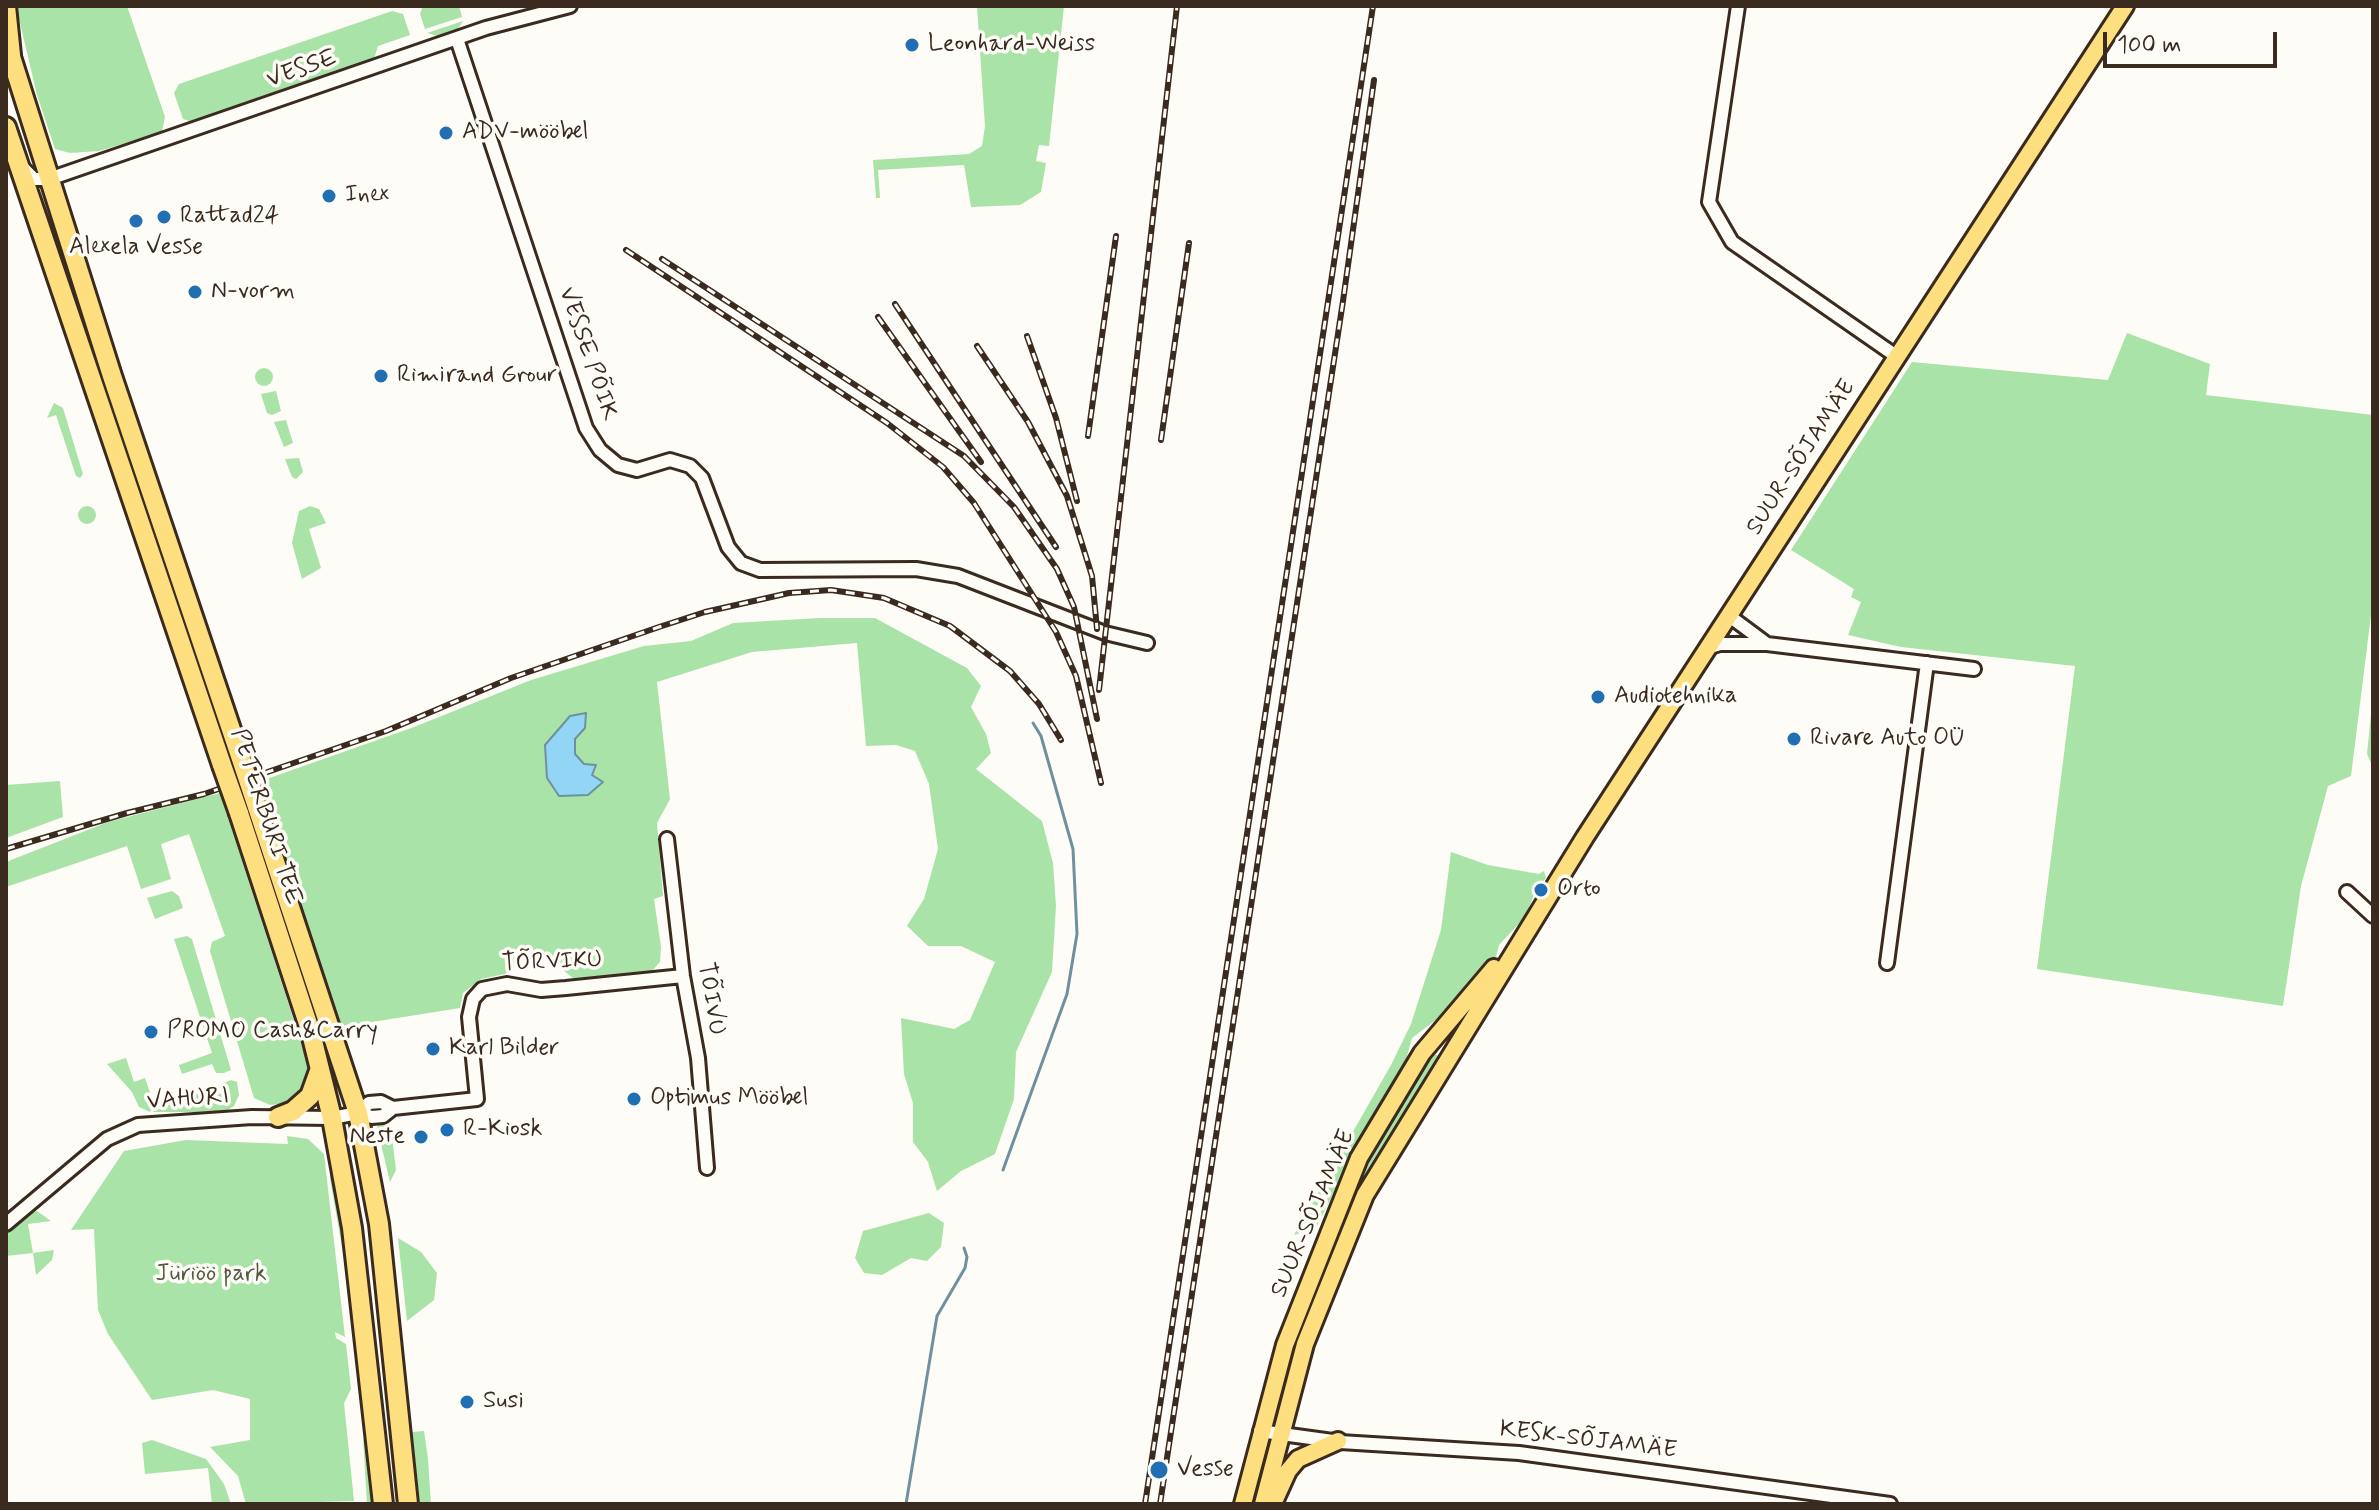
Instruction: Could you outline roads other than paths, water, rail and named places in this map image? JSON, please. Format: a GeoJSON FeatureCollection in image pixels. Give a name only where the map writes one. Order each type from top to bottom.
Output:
{"type":"FeatureCollection","features":[{"type":"Feature","properties":{"kind":"highway","name":"PETERBURI TEE"},"geometry":{"type":"LineString","coordinates":[[6,41],[9,60],[358,1113],[379,1224],[408,1504]]}},
{"type":"Feature","properties":{"kind":"highway","name":"PETERBURI TEE"},"geometry":{"type":"LineString","coordinates":[[6,127],[239,813],[320,1068],[352,1228],[383,1504]]}},
{"type":"Feature","properties":{"kind":"highway"},"geometry":{"type":"LineString","coordinates":[[278,1117],[293,1111],[310,1096],[320,1068]]}},
{"type":"Feature","properties":{"kind":"main road"},"geometry":{"type":"LineString","coordinates":[[7,6],[9,60]]}},
{"type":"Feature","properties":{"kind":"main road","name":"SUUR-SÕJAMÄE"},"geometry":{"type":"LineString","coordinates":[[1263,1504],[1280,1434],[1321,1297],[1365,1195],[1521,937],[2125,6]]}},
{"type":"Feature","properties":{"kind":"main road","name":"SUUR-SÕJAMÄE"},"geometry":{"type":"LineString","coordinates":[[1243,1504],[1285,1345],[1359,1158],[1434,1038],[1521,937]]}},
{"type":"Feature","properties":{"kind":"main road"},"geometry":{"type":"LineString","coordinates":[[1434,1038],[1454,1050]]}},
{"type":"Feature","properties":{"kind":"main road"},"geometry":{"type":"LineString","coordinates":[[1273,1504],[1288,1471],[1298,1459],[1338,1441]]}},
{"type":"Feature","properties":{"kind":"street","name":"VESSE"},"geometry":{"type":"LineString","coordinates":[[49,179],[457,39],[570,6]]}},
{"type":"Feature","properties":{"kind":"street"},"geometry":{"type":"LineString","coordinates":[[1738,6],[1709,202],[1732,242],[1896,356]]}},
{"type":"Feature","properties":{"kind":"street","name":"VESSE PÕIK"},"geometry":{"type":"LineString","coordinates":[[457,39],[586,428],[600,450],[618,465],[637,470],[670,460],[690,466],[702,478],[728,547],[741,563],[760,570],[916,569],[958,576],[1105,633],[1147,643]]}},
{"type":"Feature","properties":{"kind":"street"},"geometry":{"type":"LineString","coordinates":[[19,164],[34,179],[49,179]]}},
{"type":"Feature","properties":{"kind":"street"},"geometry":{"type":"LineString","coordinates":[[1728,615],[1767,644]]}},
{"type":"Feature","properties":{"kind":"street"},"geometry":{"type":"LineString","coordinates":[[1707,648],[1720,644],[1767,644],[1974,669]]}},
{"type":"Feature","properties":{"kind":"street"},"geometry":{"type":"LineString","coordinates":[[1887,963],[1927,663]]}},
{"type":"Feature","properties":{"kind":"street","name":"TÕIVU"},"geometry":{"type":"LineString","coordinates":[[667,839],[683,976],[698,1058],[707,1168]]}},
{"type":"Feature","properties":{"kind":"street"},"geometry":{"type":"LineString","coordinates":[[2347,892],[2373,916]]}},
{"type":"Feature","properties":{"kind":"street","name":"TÕRVIKU"},"geometry":{"type":"LineString","coordinates":[[473,999],[482,989],[507,984],[541,990],[683,976]]}},
{"type":"Feature","properties":{"kind":"street","name":"VAHURI"},"geometry":{"type":"LineString","coordinates":[[6,1224],[56,1186],[107,1139],[129,1128],[162,1121],[332,1118],[358,1113],[383,1116],[393,1108],[477,1099],[469,1017],[473,999]]}},
{"type":"Feature","properties":{"kind":"street","name":"KESK-SÕJAMÄE"},"geometry":{"type":"LineString","coordinates":[[1260,1431],[1338,1441],[1519,1453],[1822,1500],[1890,1504]]}},
{"type":"Feature","properties":{"kind":"water"},"geometry":{"type":"Polygon","coordinates":[[[586,713],[585,728],[575,739],[575,754],[584,764],[596,765],[592,775],[603,782],[588,795],[559,796],[547,778],[545,745],[570,716],[586,713]]]}},
{"type":"Feature","properties":{"kind":"waterway"},"geometry":{"type":"LineString","coordinates":[[1003,1170],[1067,994],[1077,934],[1073,849],[1041,736],[1033,723]]}},
{"type":"Feature","properties":{"kind":"waterway"},"geometry":{"type":"LineString","coordinates":[[906,1504],[937,1316],[965,1268],[967,1257],[964,1248]]}},
{"type":"Feature","properties":{"kind":"railway"},"geometry":{"type":"LineString","coordinates":[[1099,690],[1177,6]]}},
{"type":"Feature","properties":{"kind":"railway"},"geometry":{"type":"LineString","coordinates":[[1145,1504],[1373,6]]}},
{"type":"Feature","properties":{"kind":"railway"},"geometry":{"type":"LineString","coordinates":[[1160,1504],[1374,80]]}},
{"type":"Feature","properties":{"kind":"railway"},"geometry":{"type":"LineString","coordinates":[[1088,436],[1116,236]]}},
{"type":"Feature","properties":{"kind":"railway"},"geometry":{"type":"LineString","coordinates":[[1161,440],[1189,243]]}},
{"type":"Feature","properties":{"kind":"railway"},"geometry":{"type":"LineString","coordinates":[[626,250],[887,423],[943,467],[974,503],[1056,632],[1076,676],[1101,783]]}},
{"type":"Feature","properties":{"kind":"railway"},"geometry":{"type":"LineString","coordinates":[[662,259],[964,456],[1014,507],[1057,569],[1074,607],[1097,719]]}},
{"type":"Feature","properties":{"kind":"railway"},"geometry":{"type":"LineString","coordinates":[[895,304],[1056,547]]}},
{"type":"Feature","properties":{"kind":"railway"},"geometry":{"type":"LineString","coordinates":[[878,317],[981,462]]}},
{"type":"Feature","properties":{"kind":"railway"},"geometry":{"type":"LineString","coordinates":[[1027,336],[1056,418],[1077,501]]}},
{"type":"Feature","properties":{"kind":"railway"},"geometry":{"type":"LineString","coordinates":[[977,346],[1028,422],[1067,496],[1092,576],[1097,629]]}},
{"type":"Feature","properties":{"kind":"railway"},"geometry":{"type":"LineString","coordinates":[[6,849],[204,794],[386,731],[511,678],[659,627],[705,612],[789,593],[831,590],[884,598],[950,626],[1010,671],[1039,704],[1061,740]]}},
{"type":"Feature","properties":{"kind":"place","name":"Leonhard-Weiss"},"geometry":{"type":"Point","coordinates":[912,45]}},
{"type":"Feature","properties":{"kind":"place","name":"ADV-mööbel"},"geometry":{"type":"Point","coordinates":[446,133]}},
{"type":"Feature","properties":{"kind":"place","name":"Inex"},"geometry":{"type":"Point","coordinates":[329,196]}},
{"type":"Feature","properties":{"kind":"place","name":"Rattad24"},"geometry":{"type":"Point","coordinates":[164,217]}},
{"type":"Feature","properties":{"kind":"place","name":"Alexela Vesse"},"geometry":{"type":"Point","coordinates":[136,221]}},
{"type":"Feature","properties":{"kind":"place","name":"N-vorm"},"geometry":{"type":"Point","coordinates":[195,292]}},
{"type":"Feature","properties":{"kind":"place","name":"Rimirand Grour"},"geometry":{"type":"Point","coordinates":[381,376]}},
{"type":"Feature","properties":{"kind":"place","name":"Audiotehnika"},"geometry":{"type":"Point","coordinates":[1598,697]}},
{"type":"Feature","properties":{"kind":"place","name":"Rivare Auto OÜ"},"geometry":{"type":"Point","coordinates":[1794,739]}},
{"type":"Feature","properties":{"kind":"place","name":"Orto"},"geometry":{"type":"Point","coordinates":[1541,890]}},
{"type":"Feature","properties":{"kind":"place","name":"PROMO Cash&Carry"},"geometry":{"type":"Point","coordinates":[151,1032]}},
{"type":"Feature","properties":{"kind":"place","name":"Karl Bilder"},"geometry":{"type":"Point","coordinates":[433,1049]}},
{"type":"Feature","properties":{"kind":"place","name":"Optimus Mööbel"},"geometry":{"type":"Point","coordinates":[634,1099]}},
{"type":"Feature","properties":{"kind":"place","name":"R-Kiosk"},"geometry":{"type":"Point","coordinates":[447,1130]}},
{"type":"Feature","properties":{"kind":"place","name":"Neste"},"geometry":{"type":"Point","coordinates":[421,1137]}},
{"type":"Feature","properties":{"kind":"place","name":"Susi"},"geometry":{"type":"Point","coordinates":[467,1402]}},
{"type":"Feature","properties":{"kind":"place","name":"Vesse"},"geometry":{"type":"Point","coordinates":[1159,1470]}},
{"type":"Feature","properties":{"kind":"park label","name":"Jüriöö park"},"geometry":{"type":"Point","coordinates":[211,1275]}}]}
